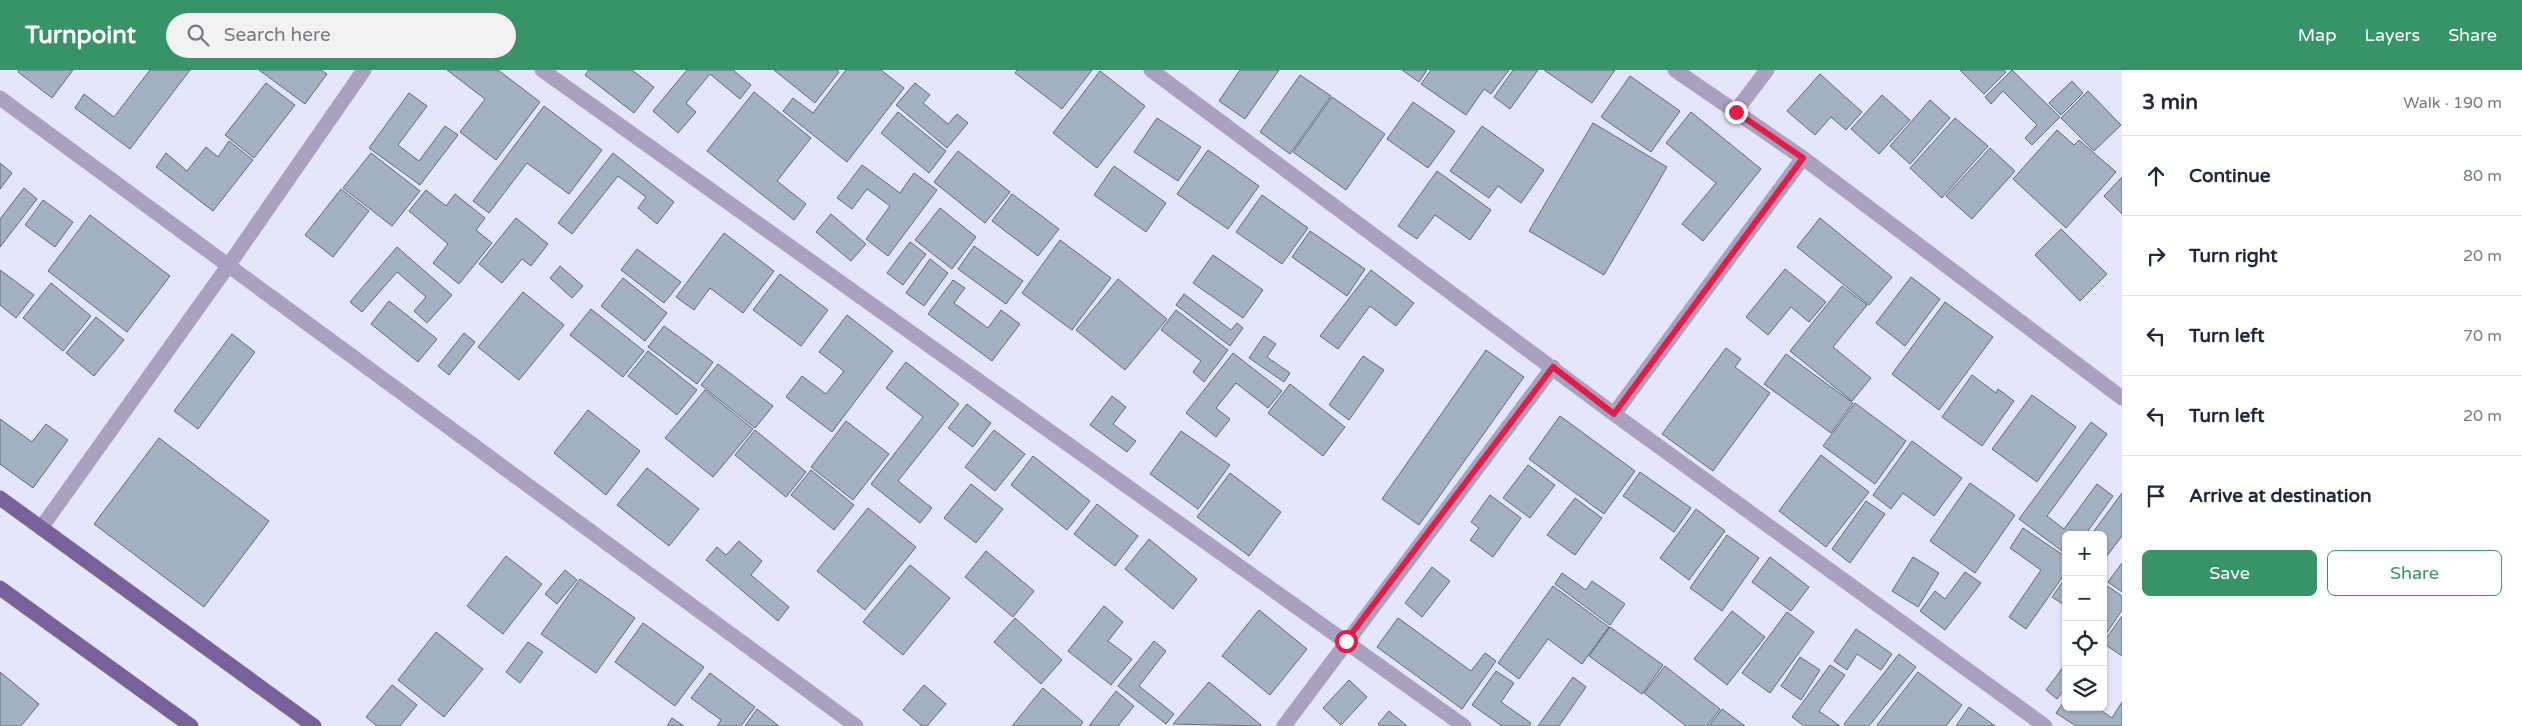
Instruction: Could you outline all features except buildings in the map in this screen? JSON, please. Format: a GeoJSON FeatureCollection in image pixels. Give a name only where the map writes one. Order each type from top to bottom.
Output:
{"type":"FeatureCollection","features":[{"type":"Feature","properties":{"kind":"main road"},"geometry":{"type":"LineString","coordinates":[[0,498],[314,726]]}},
{"type":"Feature","properties":{"kind":"main road"},"geometry":{"type":"LineString","coordinates":[[0,588],[191,726]]}},
{"type":"Feature","properties":{"kind":"street"},"geometry":{"type":"LineString","coordinates":[[41,528],[228,266],[364,70]]}},
{"type":"Feature","properties":{"kind":"street"},"geometry":{"type":"LineString","coordinates":[[542,70],[1464,726]]}},
{"type":"Feature","properties":{"kind":"street"},"geometry":{"type":"LineString","coordinates":[[1151,70],[1614,414],[2045,726]]}},
{"type":"Feature","properties":{"kind":"street"},"geometry":{"type":"LineString","coordinates":[[1675,70],[1803,158],[2122,398]]}},
{"type":"Feature","properties":{"kind":"street"},"geometry":{"type":"LineString","coordinates":[[1736,112],[1767,70]]}},
{"type":"Feature","properties":{"kind":"street"},"geometry":{"type":"LineString","coordinates":[[0,98],[856,726]]}},
{"type":"Feature","properties":{"kind":"street"},"geometry":{"type":"LineString","coordinates":[[1614,414],[1803,158]]}},
{"type":"Feature","properties":{"kind":"street"},"geometry":{"type":"LineString","coordinates":[[1284,726],[1553,367]]}},
{"type":"Feature","properties":{"kind":"route"},"geometry":{"type":"LineString","coordinates":[[1346,641],[1553,367],[1614,414],[1803,158],[1736,112]]}}]}
